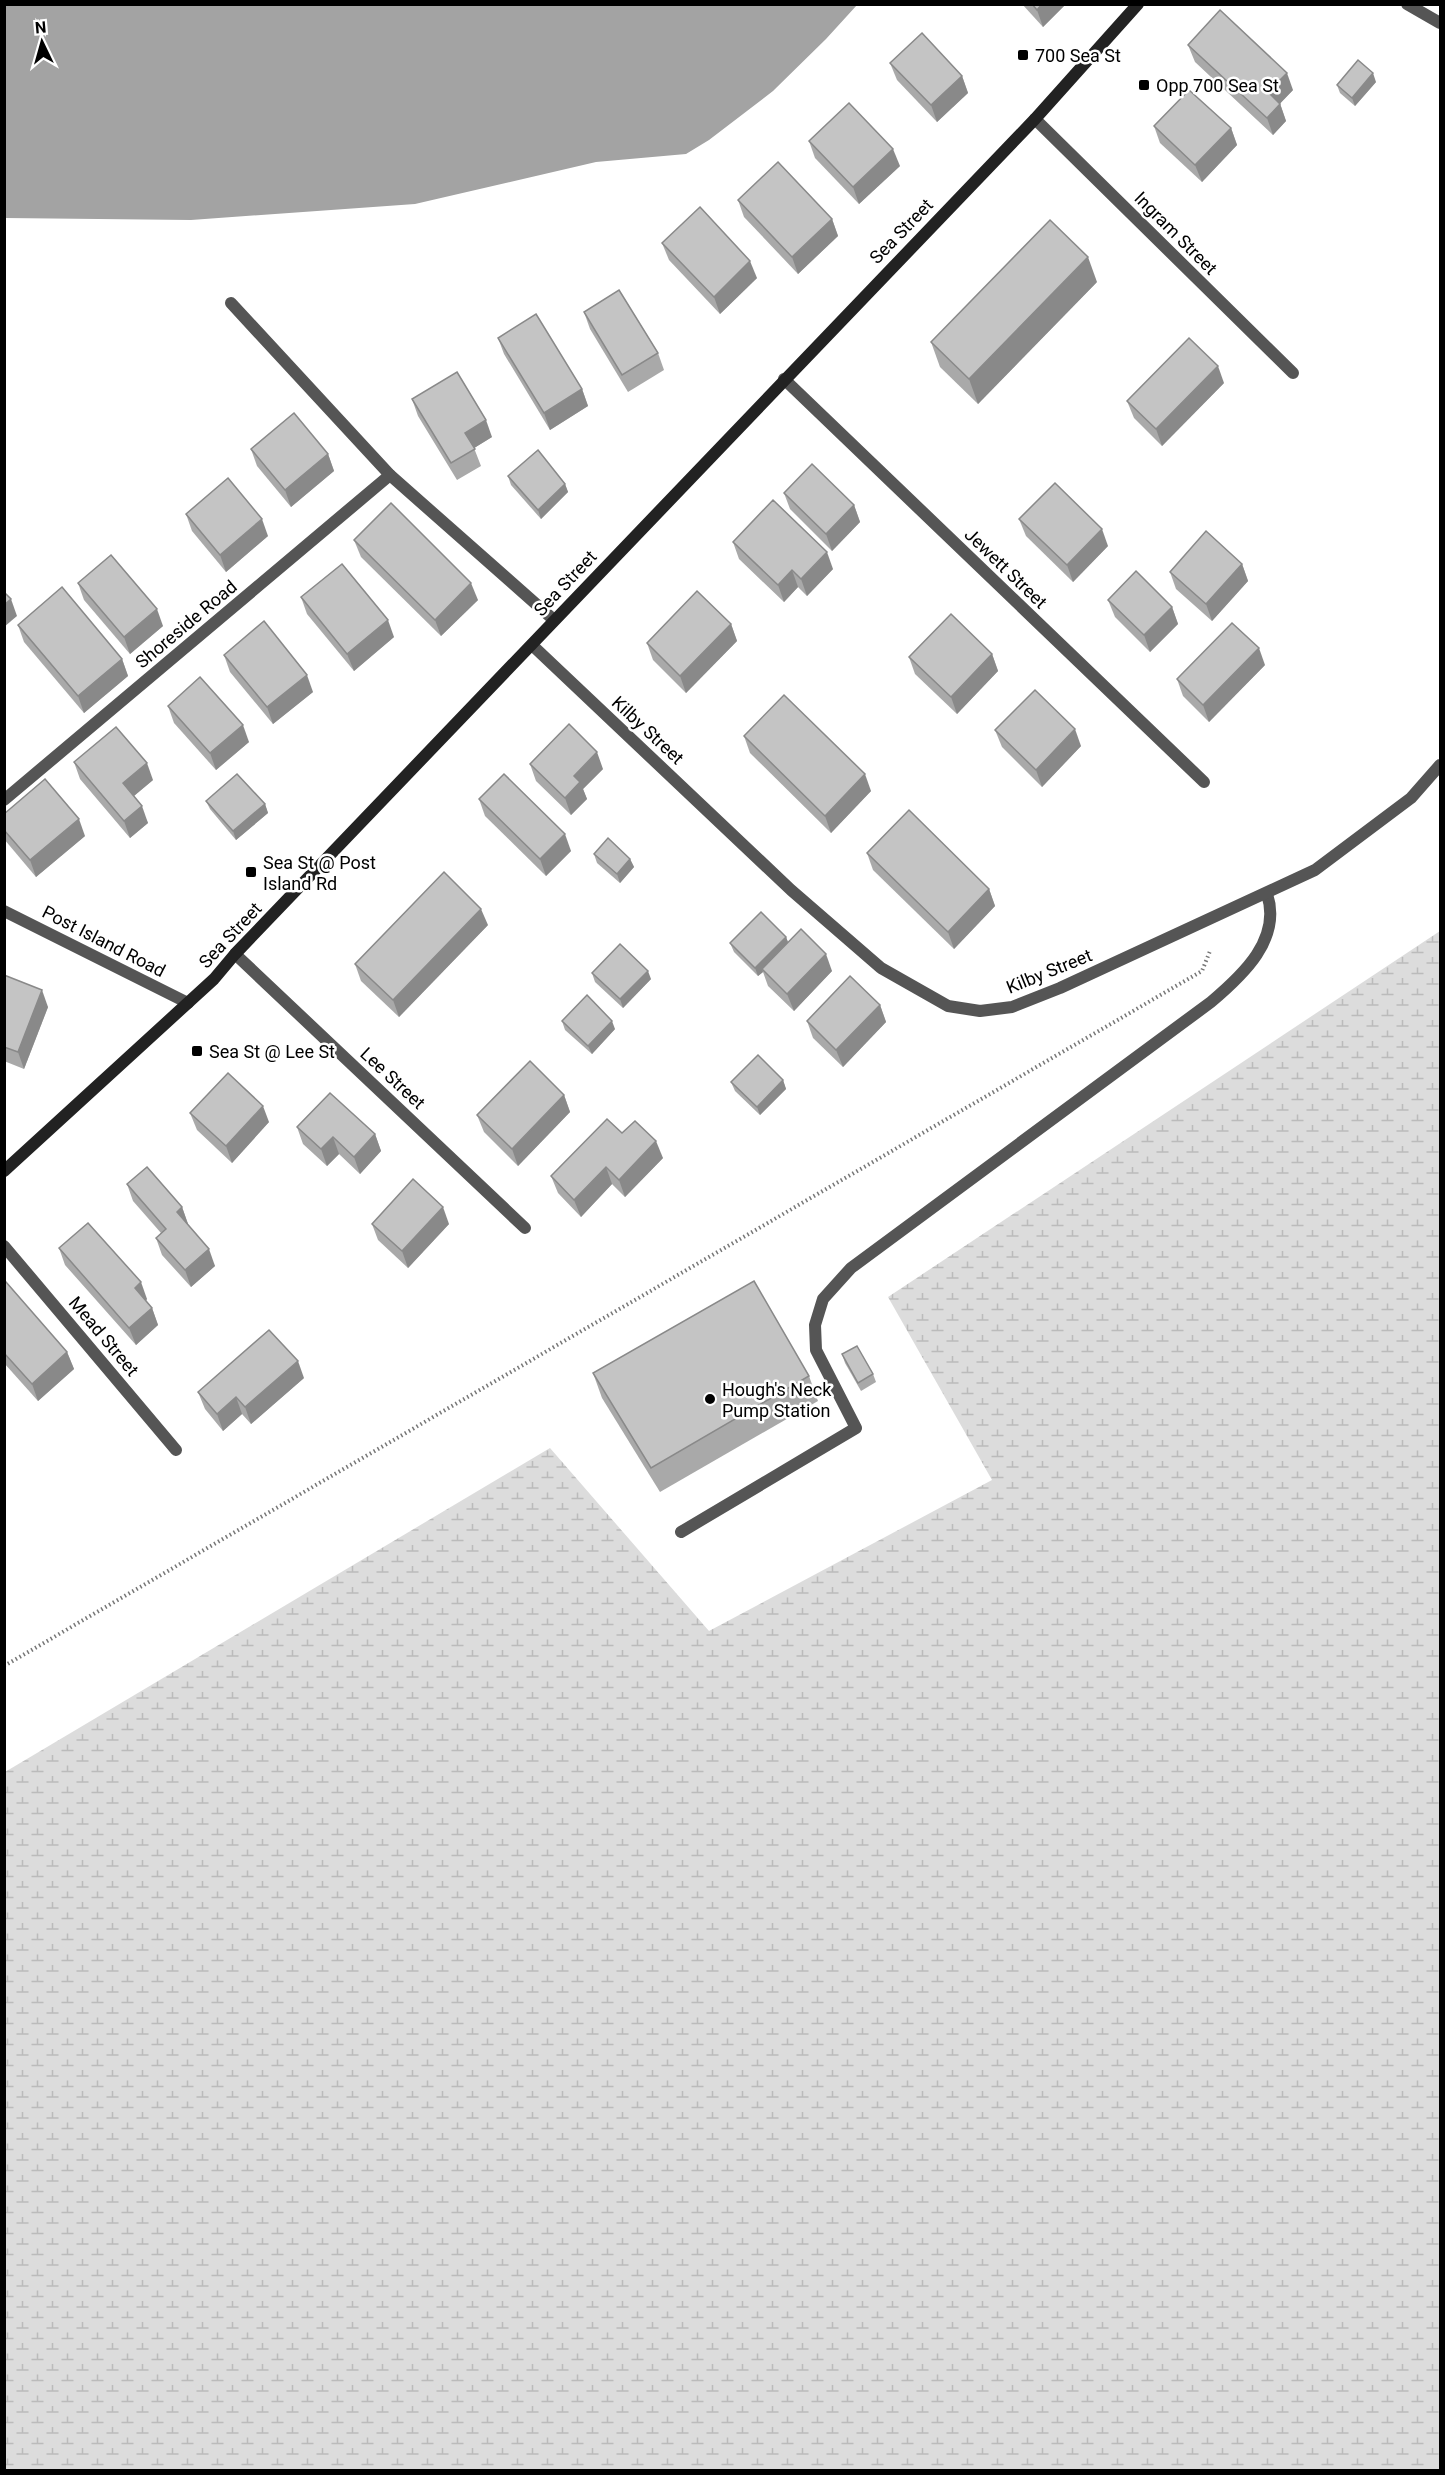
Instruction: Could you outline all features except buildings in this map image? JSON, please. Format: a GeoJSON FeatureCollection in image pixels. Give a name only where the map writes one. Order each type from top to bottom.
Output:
{"type":"FeatureCollection","features":[{"type":"Feature","properties":{"kind":"main road","name":"Sea Street"},"geometry":{"type":"LineString","coordinates":[[4,1172],[214,979],[784,379],[1035,119],[1138,4]]}},
{"type":"Feature","properties":{"kind":"street"},"geometry":{"type":"LineString","coordinates":[[1407,4],[1440,22]]}},
{"type":"Feature","properties":{"kind":"street","name":"Ingram Street"},"geometry":{"type":"LineString","coordinates":[[1035,119],[1293,373]]}},
{"type":"Feature","properties":{"kind":"street"},"geometry":{"type":"LineString","coordinates":[[231,303],[390,475],[554,620]]}},
{"type":"Feature","properties":{"kind":"street","name":"Jewett Street"},"geometry":{"type":"LineString","coordinates":[[784,379],[1204,782]]}},
{"type":"Feature","properties":{"kind":"street","name":"Shoreside Road"},"geometry":{"type":"LineString","coordinates":[[4,800],[390,475]]}},
{"type":"Feature","properties":{"kind":"street","name":"Kilby Street"},"geometry":{"type":"LineString","coordinates":[[532,645],[782,882],[880,968],[948,1006],[980,1011],[1011,1007],[1060,988],[1267,894],[1314,870],[1411,798],[1440,765]]}},
{"type":"Feature","properties":{"kind":"street"},"geometry":{"type":"LineString","coordinates":[[681,1532],[856,1428],[816,1350],[815,1325],[823,1299],[835,1283],[851,1268],[1211,1002],[1233,983],[1251,962],[1267,937],[1272,915],[1267,894]]}},
{"type":"Feature","properties":{"kind":"street","name":"Post Island Road"},"geometry":{"type":"LineString","coordinates":[[4,911],[188,1003]]}},
{"type":"Feature","properties":{"kind":"street","name":"Lee Street"},"geometry":{"type":"LineString","coordinates":[[236,954],[525,1228]]}},
{"type":"Feature","properties":{"kind":"street","name":"Mead Street"},"geometry":{"type":"LineString","coordinates":[[4,1246],[176,1450]]}},
{"type":"Feature","properties":{"kind":"path"},"geometry":{"type":"LineString","coordinates":[[4,1666],[1202,970]]}},
{"type":"Feature","properties":{"kind":"green space"},"geometry":{"type":"Polygon","coordinates":[[[1440,931],[1440,2470],[5,2470],[5,1772],[550,1448],[709,1631],[992,1480],[888,1297],[1440,931]]]}},
{"type":"Feature","properties":{"kind":"shaded area"},"geometry":{"type":"Polygon","coordinates":[[[5,4],[857,5],[773,91],[709,140],[686,154],[596,162],[415,204],[191,220],[5,218],[5,4]]]}},
{"type":"Feature","properties":{"kind":"place","name":"700 Sea St"},"geometry":{"type":"Point","coordinates":[1023,55]}},
{"type":"Feature","properties":{"kind":"place","name":"Opp 700 Sea St"},"geometry":{"type":"Point","coordinates":[1144,85]}},
{"type":"Feature","properties":{"kind":"place","name":"Sea St @ Post Island Rd"},"geometry":{"type":"Point","coordinates":[251,872]}},
{"type":"Feature","properties":{"kind":"place","name":"Sea St @ Lee St"},"geometry":{"type":"Point","coordinates":[197,1051]}},
{"type":"Feature","properties":{"kind":"place","name":"Hough's Neck Pump Station"},"geometry":{"type":"Point","coordinates":[710,1399]}}]}
